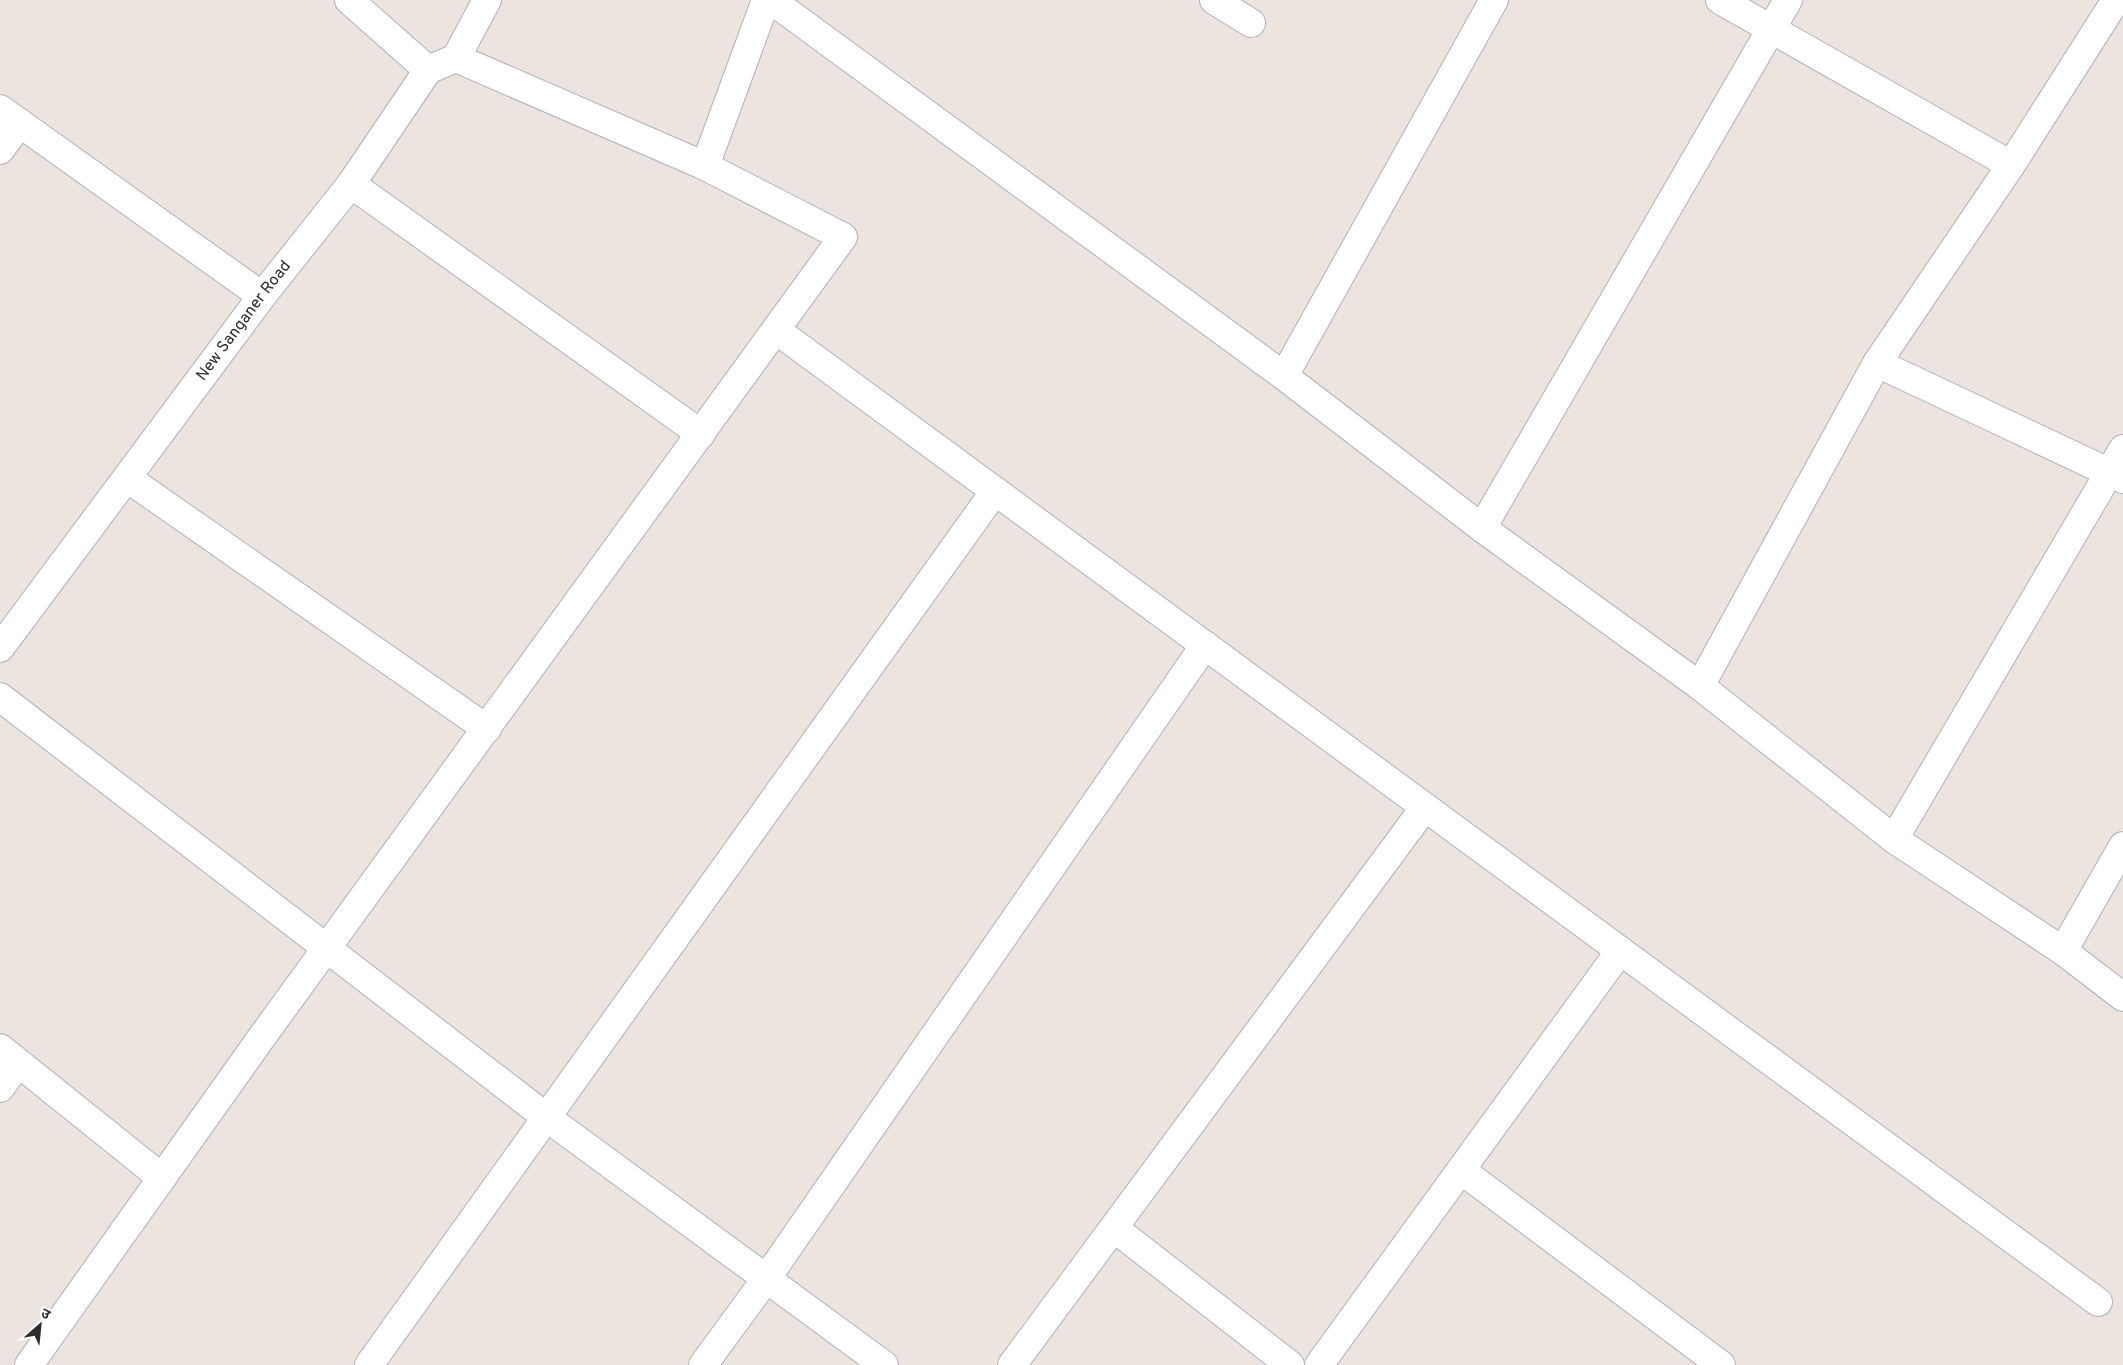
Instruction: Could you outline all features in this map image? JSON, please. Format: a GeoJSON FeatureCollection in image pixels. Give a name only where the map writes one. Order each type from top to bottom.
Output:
{"type":"FeatureCollection","features":[{"type":"Feature","properties":{"kind":"street"},"geometry":{"type":"LineString","coordinates":[[349,0],[428,70],[456,58],[487,0]]}},
{"type":"Feature","properties":{"kind":"street"},"geometry":{"type":"LineString","coordinates":[[705,166],[766,0]]}},
{"type":"Feature","properties":{"kind":"street"},"geometry":{"type":"LineString","coordinates":[[772,0],[1284,376],[1482,528],[1700,686],[1894,839],[2063,950],[2123,997]]}},
{"type":"Feature","properties":{"kind":"street"},"geometry":{"type":"LineString","coordinates":[[1214,0],[1251,23]]}},
{"type":"Feature","properties":{"kind":"street"},"geometry":{"type":"LineString","coordinates":[[1284,376],[1494,0]]}},
{"type":"Feature","properties":{"kind":"street"},"geometry":{"type":"LineString","coordinates":[[1720,0],[2011,165]]}},
{"type":"Feature","properties":{"kind":"street"},"geometry":{"type":"LineString","coordinates":[[1482,528],[1788,0]]}},
{"type":"Feature","properties":{"kind":"street"},"geometry":{"type":"LineString","coordinates":[[1700,686],[1877,363],[2011,165],[2116,0]]}},
{"type":"Feature","properties":{"kind":"street"},"geometry":{"type":"LineString","coordinates":[[30,1365],[327,947],[843,237],[705,166],[456,58]]}},
{"type":"Feature","properties":{"kind":"street","name":"New Sanganer Road"},"geometry":{"type":"LineString","coordinates":[[0,648],[262,296],[351,184],[428,70]]}},
{"type":"Feature","properties":{"kind":"street"},"geometry":{"type":"LineString","coordinates":[[0,150],[10,116],[262,296]]}},
{"type":"Feature","properties":{"kind":"street"},"geometry":{"type":"LineString","coordinates":[[351,184],[701,434]]}},
{"type":"Feature","properties":{"kind":"street"},"geometry":{"type":"LineString","coordinates":[[776,330],[2098,1302]]}},
{"type":"Feature","properties":{"kind":"street"},"geometry":{"type":"LineString","coordinates":[[1877,363],[2116,476]]}},
{"type":"Feature","properties":{"kind":"street"},"geometry":{"type":"LineString","coordinates":[[1894,839],[2116,476],[2123,449]]}},
{"type":"Feature","properties":{"kind":"street"},"geometry":{"type":"LineString","coordinates":[[127,478],[487,729]]}},
{"type":"Feature","properties":{"kind":"street"},"geometry":{"type":"LineString","coordinates":[[369,1365],[995,491]]}},
{"type":"Feature","properties":{"kind":"street"},"geometry":{"type":"LineString","coordinates":[[703,1365],[766,1279],[1205,646]]}},
{"type":"Feature","properties":{"kind":"street"},"geometry":{"type":"LineString","coordinates":[[0,696],[546,1117],[884,1365]]}},
{"type":"Feature","properties":{"kind":"street"},"geometry":{"type":"LineString","coordinates":[[1012,1365],[1425,807]]}},
{"type":"Feature","properties":{"kind":"street"},"geometry":{"type":"LineString","coordinates":[[2063,950],[2123,846]]}},
{"type":"Feature","properties":{"kind":"street"},"geometry":{"type":"LineString","coordinates":[[1318,1365],[1620,951]]}},
{"type":"Feature","properties":{"kind":"street"},"geometry":{"type":"LineString","coordinates":[[0,1088],[9,1056],[162,1178]]}},
{"type":"Feature","properties":{"kind":"street"},"geometry":{"type":"LineString","coordinates":[[1460,1170],[1721,1365]]}},
{"type":"Feature","properties":{"kind":"street"},"geometry":{"type":"LineString","coordinates":[[1114,1228],[1290,1365]]}}]}
